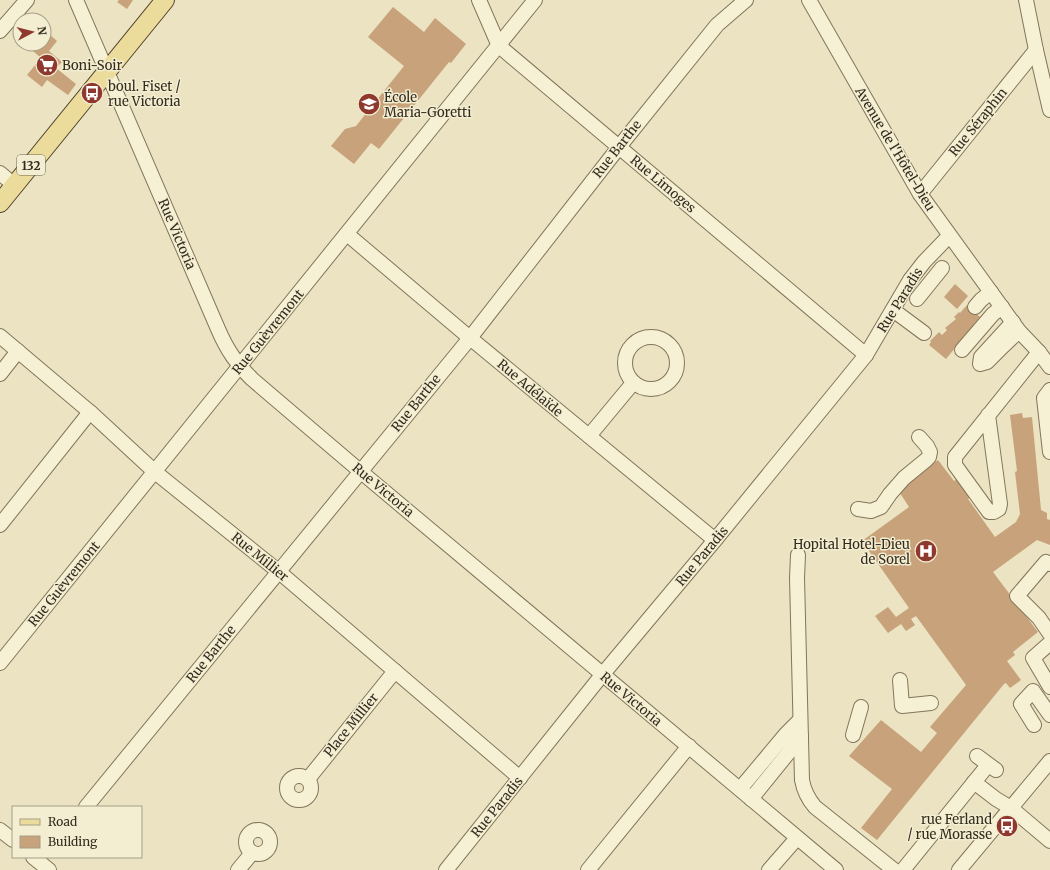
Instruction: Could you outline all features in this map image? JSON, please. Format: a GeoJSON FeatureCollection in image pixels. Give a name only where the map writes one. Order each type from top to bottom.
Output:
{"type":"FeatureCollection","features":[{"type":"Feature","properties":{"kind":"main road","name":"132"},"geometry":{"type":"LineString","coordinates":[[0,203],[165,0]]}},
{"type":"Feature","properties":{"kind":"street"},"geometry":{"type":"LineString","coordinates":[[0,31],[27,0]]}},
{"type":"Feature","properties":{"kind":"street","name":"Rue Victoria"},"geometry":{"type":"LineString","coordinates":[[76,0],[222,338],[230,354],[240,366],[252,379],[360,471],[836,870]]}},
{"type":"Feature","properties":{"kind":"street","name":"Rue Limoges"},"geometry":{"type":"LineString","coordinates":[[479,0],[499,46],[866,355]]}},
{"type":"Feature","properties":{"kind":"street","name":"Rue Guèvremont"},"geometry":{"type":"LineString","coordinates":[[0,663],[535,0]]}},
{"type":"Feature","properties":{"kind":"street","name":"Rue Barthe"},"geometry":{"type":"LineString","coordinates":[[87,806],[470,338],[619,147],[717,25],[746,0]]}},
{"type":"Feature","properties":{"kind":"street","name":"Avenue de l'Hôtel-Dieu"},"geometry":{"type":"LineString","coordinates":[[809,0],[920,194],[949,236],[1016,326],[1050,367]]}},
{"type":"Feature","properties":{"kind":"street"},"geometry":{"type":"LineString","coordinates":[[1026,0],[1050,110]]}},
{"type":"Feature","properties":{"kind":"street","name":"Rue Séraphin"},"geometry":{"type":"LineString","coordinates":[[920,194],[1036,50]]}},
{"type":"Feature","properties":{"kind":"street"},"geometry":{"type":"LineString","coordinates":[[0,174],[14,185]]}},
{"type":"Feature","properties":{"kind":"street","name":"Rue Adélaïde"},"geometry":{"type":"LineString","coordinates":[[347,234],[470,338],[715,540]]}},
{"type":"Feature","properties":{"kind":"street","name":"Rue Paradis"},"geometry":{"type":"LineString","coordinates":[[447,870],[602,675],[715,540],[866,355],[910,280],[924,262],[949,236]]}},
{"type":"Feature","properties":{"kind":"street"},"geometry":{"type":"LineString","coordinates":[[910,280],[921,295],[942,268]]}},
{"type":"Feature","properties":{"kind":"street"},"geometry":{"type":"LineString","coordinates":[[975,308],[981,300],[991,292]]}},
{"type":"Feature","properties":{"kind":"street"},"geometry":{"type":"LineString","coordinates":[[962,350],[993,314],[1002,307]]}},
{"type":"Feature","properties":{"kind":"street"},"geometry":{"type":"LineString","coordinates":[[893,310],[924,333]]}},
{"type":"Feature","properties":{"kind":"street","name":"Rue Millier"},"geometry":{"type":"LineString","coordinates":[[0,336],[90,412],[155,472],[278,571],[520,778]]}},
{"type":"Feature","properties":{"kind":"street"},"geometry":{"type":"LineString","coordinates":[[0,374],[18,351]]}},
{"type":"Feature","properties":{"kind":"street"},"geometry":{"type":"LineString","coordinates":[[988,415],[1000,504],[999,509],[994,512],[989,512],[955,465],[955,457],[988,415],[1039,352]]}},
{"type":"Feature","properties":{"kind":"street"},"geometry":{"type":"LineString","coordinates":[[589,436],[633,383]]}},
{"type":"Feature","properties":{"kind":"street"},"geometry":{"type":"LineString","coordinates":[[1050,390],[1044,398],[1050,452]]}},
{"type":"Feature","properties":{"kind":"street"},"geometry":{"type":"LineString","coordinates":[[0,525],[90,412]]}},
{"type":"Feature","properties":{"kind":"street"},"geometry":{"type":"LineString","coordinates":[[858,509],[871,510],[881,507],[904,478],[929,457],[930,452],[928,446],[919,437]]}},
{"type":"Feature","properties":{"kind":"street"},"geometry":{"type":"LineString","coordinates":[[798,555],[797,578],[800,720],[797,739],[802,780],[807,797],[816,807],[894,870]]}},
{"type":"Feature","properties":{"kind":"street"},"geometry":{"type":"LineString","coordinates":[[1050,564],[1046,562],[1017,596],[1039,618],[1050,634]]}},
{"type":"Feature","properties":{"kind":"street"},"geometry":{"type":"LineString","coordinates":[[1050,644],[1033,658],[1046,676],[1050,687]]}},
{"type":"Feature","properties":{"kind":"street","name":"Place Millier"},"geometry":{"type":"LineString","coordinates":[[308,779],[395,671]]}},
{"type":"Feature","properties":{"kind":"street"},"geometry":{"type":"LineString","coordinates":[[900,680],[902,706],[931,703]]}},
{"type":"Feature","properties":{"kind":"street"},"geometry":{"type":"LineString","coordinates":[[1034,725],[1021,704],[1033,691],[1050,715]]}},
{"type":"Feature","properties":{"kind":"street"},"geometry":{"type":"LineString","coordinates":[[853,734],[860,707]]}},
{"type":"Feature","properties":{"kind":"street"},"geometry":{"type":"LineString","coordinates":[[746,795],[786,734],[800,720]]}},
{"type":"Feature","properties":{"kind":"street"},"geometry":{"type":"LineString","coordinates":[[746,795],[784,749],[797,739]]}},
{"type":"Feature","properties":{"kind":"street"},"geometry":{"type":"LineString","coordinates":[[588,870],[688,746]]}},
{"type":"Feature","properties":{"kind":"street"},"geometry":{"type":"LineString","coordinates":[[959,870],[1050,761]]}},
{"type":"Feature","properties":{"kind":"street"},"geometry":{"type":"LineString","coordinates":[[903,870],[987,764]]}},
{"type":"Feature","properties":{"kind":"street"},"geometry":{"type":"LineString","coordinates":[[976,779],[996,799],[1011,808],[1050,841]]}},
{"type":"Feature","properties":{"kind":"street"},"geometry":{"type":"LineString","coordinates":[[0,830],[12,839]]}},
{"type":"Feature","properties":{"kind":"street"},"geometry":{"type":"LineString","coordinates":[[769,870],[797,838]]}},
{"type":"Feature","properties":{"kind":"street"},"geometry":{"type":"LineString","coordinates":[[238,870],[252,853]]}},
{"type":"Feature","properties":{"kind":"building"},"geometry":{"type":"Polygon","coordinates":[[[119,0],[133,0],[127,9],[117,2],[119,0]]]}},
{"type":"Feature","properties":{"kind":"building"},"geometry":{"type":"Polygon","coordinates":[[[393,7],[424,32],[435,18],[466,44],[451,63],[449,62],[379,149],[371,143],[354,164],[331,146],[345,129],[356,126],[404,66],[368,37],[393,7]]]}},
{"type":"Feature","properties":{"kind":"building"},"geometry":{"type":"Polygon","coordinates":[[[52,37],[57,41],[52,47],[52,37]]]}},
{"type":"Feature","properties":{"kind":"building"},"geometry":{"type":"Polygon","coordinates":[[[34,52],[50,52],[62,62],[56,68],[76,84],[68,95],[47,80],[42,87],[27,75],[41,58],[34,52]]]}},
{"type":"Feature","properties":{"kind":"building"},"geometry":{"type":"Polygon","coordinates":[[[955,284],[968,296],[957,309],[944,297],[955,284]]]}},
{"type":"Feature","properties":{"kind":"building"},"geometry":{"type":"Polygon","coordinates":[[[967,305],[980,317],[971,330],[970,329],[963,337],[965,338],[946,359],[929,345],[931,342],[930,341],[939,332],[942,335],[947,330],[945,328],[956,319],[954,317],[967,305]]]}},
{"type":"Feature","properties":{"kind":"building"},"geometry":{"type":"Polygon","coordinates":[[[1022,413],[1023,418],[1032,417],[1041,510],[1047,513],[1047,519],[1050,520],[1050,545],[1037,540],[993,572],[1038,632],[1013,652],[1015,655],[1007,661],[1021,680],[1010,688],[1006,683],[1004,684],[877,840],[861,828],[892,789],[849,756],[881,720],[921,752],[937,733],[930,727],[966,685],[916,616],[911,619],[915,625],[906,631],[901,624],[888,633],[875,616],[888,607],[896,617],[909,608],[862,541],[909,507],[898,490],[938,460],[954,481],[967,471],[980,490],[968,499],[995,537],[1016,522],[1020,514],[1015,472],[1017,471],[1010,415],[1022,413]]]}},
{"type":"Feature","properties":{"kind":"place","name":"Boni-Soir"},"geometry":{"type":"Point","coordinates":[47,65]}},
{"type":"Feature","properties":{"kind":"place","name":"boul. Fiset / rue Victoria"},"geometry":{"type":"Point","coordinates":[92,93]}},
{"type":"Feature","properties":{"kind":"place","name":"École Maria-Goretti"},"geometry":{"type":"Point","coordinates":[369,104]}},
{"type":"Feature","properties":{"kind":"place","name":"Hopital Hotel-Dieu de Sorel"},"geometry":{"type":"Point","coordinates":[926,551]}},
{"type":"Feature","properties":{"kind":"place","name":"rue Ferland / rue Morasse"},"geometry":{"type":"Point","coordinates":[1007,826]}}]}
